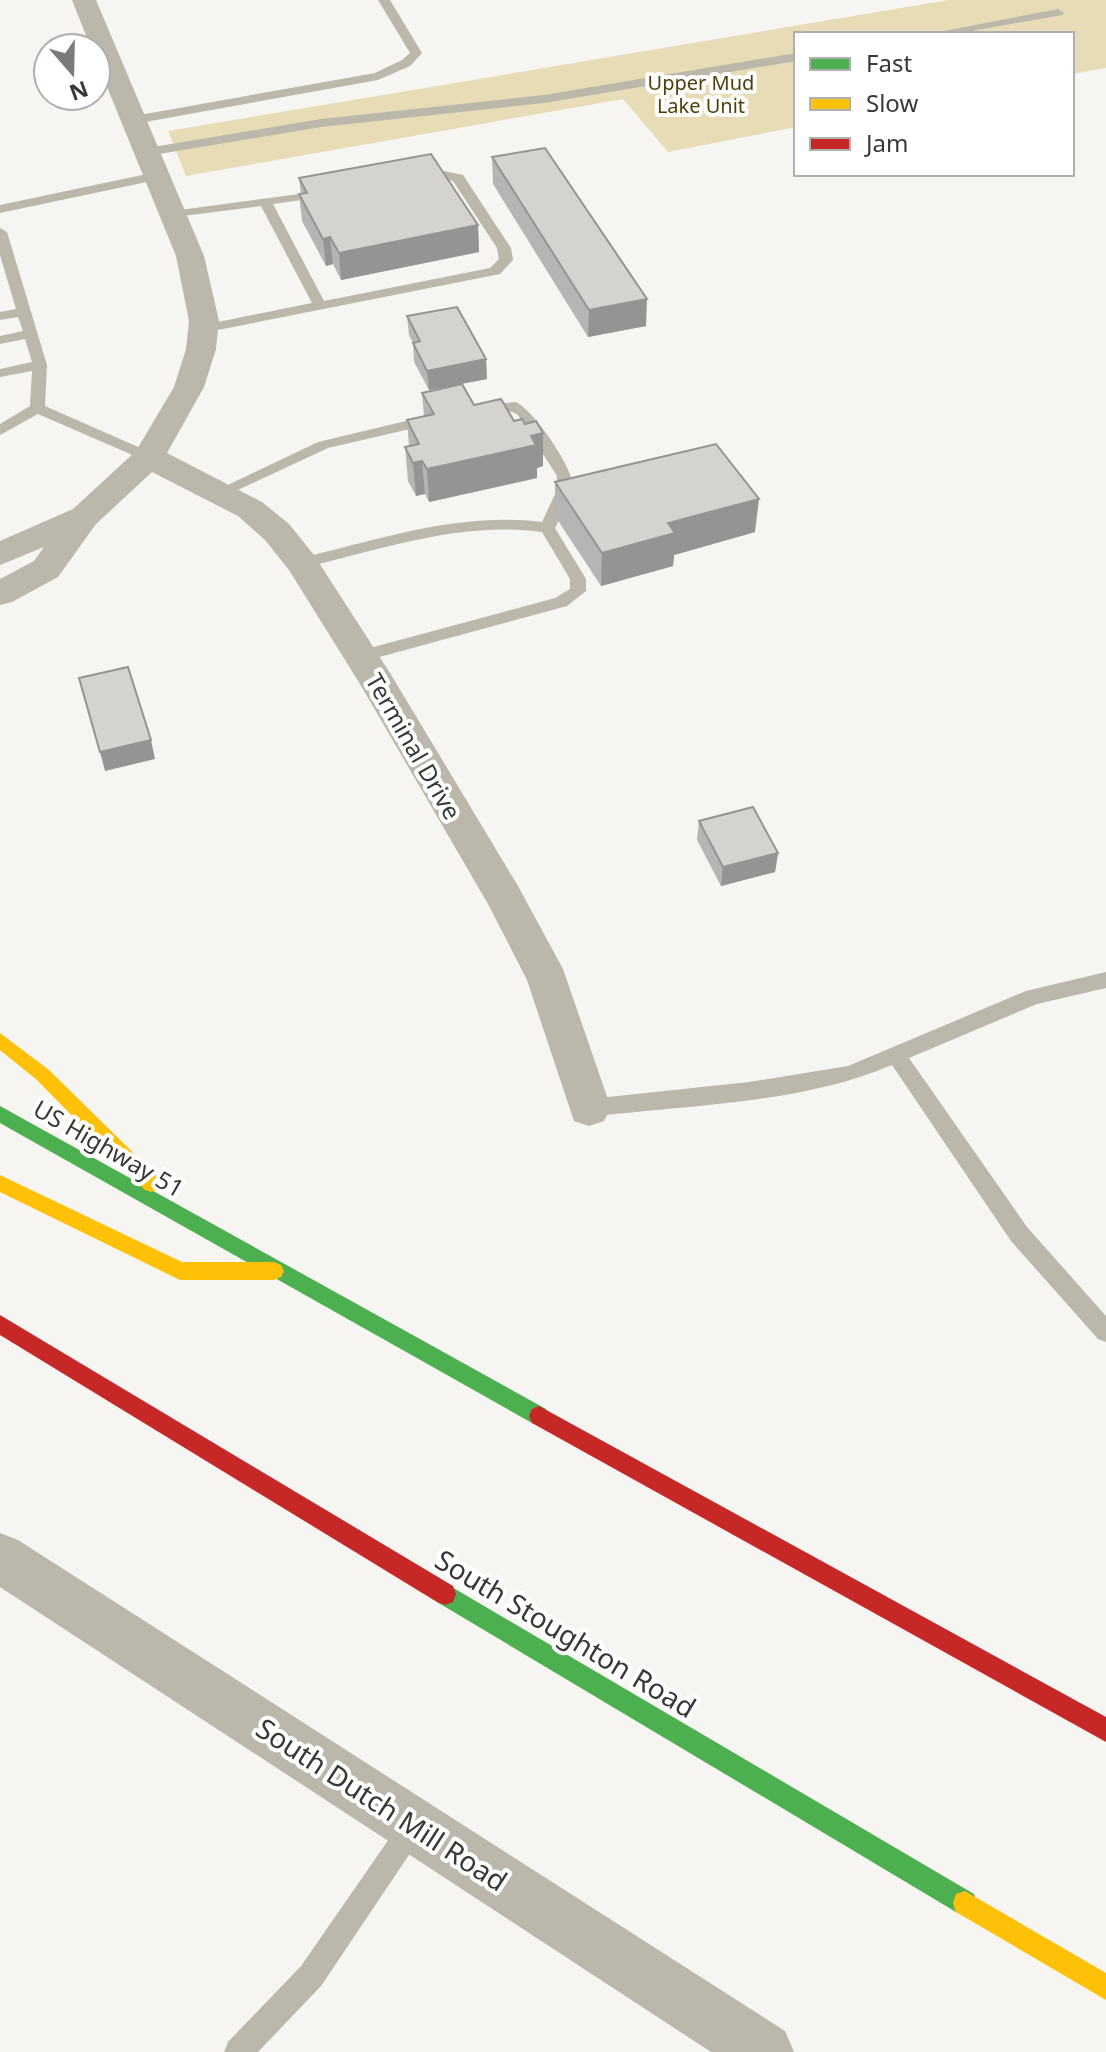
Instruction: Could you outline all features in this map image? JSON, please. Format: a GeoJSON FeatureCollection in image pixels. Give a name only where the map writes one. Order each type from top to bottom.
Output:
{"type":"FeatureCollection","features":[{"type":"Feature","properties":{"kind":"main road"},"geometry":{"type":"LineString","coordinates":[[0,1040],[43,1075],[193,1225],[1106,1730]]}},
{"type":"Feature","properties":{"kind":"main road","name":"US Highway 51"},"geometry":{"type":"LineString","coordinates":[[0,1114],[193,1225]]}},
{"type":"Feature","properties":{"kind":"main road"},"geometry":{"type":"LineString","coordinates":[[0,1183],[180,1271],[276,1271]]}},
{"type":"Feature","properties":{"kind":"main road","name":"South Stoughton Road"},"geometry":{"type":"LineString","coordinates":[[0,1324],[355,1540],[1106,1987]]}},
{"type":"Feature","properties":{"kind":"street"},"geometry":{"type":"LineString","coordinates":[[0,594],[46,569],[84,517],[149,457],[189,387],[201,349],[200,299],[190,256],[84,0]]}},
{"type":"Feature","properties":{"kind":"street","name":"Terminal Drive"},"geometry":{"type":"LineString","coordinates":[[149,457],[250,509],[277,532],[302,563],[504,897],[548,980],[589,1108]]}},
{"type":"Feature","properties":{"kind":"street"},"geometry":{"type":"LineString","coordinates":[[0,554],[84,517]]}},
{"type":"Feature","properties":{"kind":"street","name":"South Dutch Mill Road"},"geometry":{"type":"LineString","coordinates":[[0,1558],[764,2052]]}},
{"type":"Feature","properties":{"kind":"lane"},"geometry":{"type":"LineString","coordinates":[[134,120],[378,76],[406,63],[416,53],[384,0]]}},
{"type":"Feature","properties":{"kind":"lane"},"geometry":{"type":"LineString","coordinates":[[946,32],[1058,13]]}},
{"type":"Feature","properties":{"kind":"lane"},"geometry":{"type":"LineString","coordinates":[[0,209],[152,164],[321,123],[544,99],[794,57]]}},
{"type":"Feature","properties":{"kind":"lane"},"geometry":{"type":"LineString","coordinates":[[203,329],[495,271],[506,260],[504,248],[458,178],[434,173],[403,179]]}},
{"type":"Feature","properties":{"kind":"lane"},"geometry":{"type":"LineString","coordinates":[[172,215],[342,190]]}},
{"type":"Feature","properties":{"kind":"lane"},"geometry":{"type":"LineString","coordinates":[[266,203],[320,306]]}},
{"type":"Feature","properties":{"kind":"lane"},"geometry":{"type":"LineString","coordinates":[[0,232],[6,270],[18,291],[40,365],[37,408]]}},
{"type":"Feature","properties":{"kind":"lane"},"geometry":{"type":"LineString","coordinates":[[0,295],[18,291]]}},
{"type":"Feature","properties":{"kind":"lane"},"geometry":{"type":"LineString","coordinates":[[0,316],[23,312]]}},
{"type":"Feature","properties":{"kind":"lane"},"geometry":{"type":"LineString","coordinates":[[0,340],[31,334]]}},
{"type":"Feature","properties":{"kind":"lane"},"geometry":{"type":"LineString","coordinates":[[0,373],[40,365]]}},
{"type":"Feature","properties":{"kind":"lane"},"geometry":{"type":"LineString","coordinates":[[219,493],[323,445],[451,416],[515,406],[524,412],[565,476],[565,490],[547,528]]}},
{"type":"Feature","properties":{"kind":"lane"},"geometry":{"type":"LineString","coordinates":[[37,408],[149,457]]}},
{"type":"Feature","properties":{"kind":"lane"},"geometry":{"type":"LineString","coordinates":[[0,430],[37,408]]}},
{"type":"Feature","properties":{"kind":"lane"},"geometry":{"type":"LineString","coordinates":[[302,563],[473,525],[524,523],[547,528],[578,579],[578,591],[561,602],[361,656]]}},
{"type":"Feature","properties":{"kind":"lane"},"geometry":{"type":"LineString","coordinates":[[589,1108],[749,1090],[850,1074],[1033,997],[1106,980]]}},
{"type":"Feature","properties":{"kind":"lane"},"geometry":{"type":"LineString","coordinates":[[896,1055],[1019,1234],[1106,1332]]}},
{"type":"Feature","properties":{"kind":"lane"},"geometry":{"type":"LineString","coordinates":[[238,2052],[311,1976],[415,1825]]}},
{"type":"Feature","properties":{"kind":"green space","name":"Upper Mud Lake Unit"},"geometry":{"type":"Polygon","coordinates":[[[949,0],[1106,0],[1106,68],[1074,74],[1074,32],[794,32],[794,127],[668,152],[623,99],[186,176],[168,131],[949,0]]]}},
{"type":"Feature","properties":{"kind":"building"},"geometry":{"type":"Polygon","coordinates":[[[545,148],[647,299],[589,310],[492,157],[545,148]]]}},
{"type":"Feature","properties":{"kind":"building"},"geometry":{"type":"Polygon","coordinates":[[[431,154],[478,225],[339,253],[330,237],[323,239],[299,194],[307,193],[299,178],[431,154]]]}},
{"type":"Feature","properties":{"kind":"building"},"geometry":{"type":"Polygon","coordinates":[[[457,307],[486,359],[427,371],[413,343],[420,341],[407,316],[457,307]]]}},
{"type":"Feature","properties":{"kind":"building"},"geometry":{"type":"Polygon","coordinates":[[[462,384],[474,405],[501,399],[514,421],[522,419],[525,424],[536,421],[543,433],[531,436],[536,445],[427,469],[422,461],[413,463],[405,447],[419,444],[407,420],[434,414],[422,393],[462,384]]]}},
{"type":"Feature","properties":{"kind":"building"},"geometry":{"type":"Polygon","coordinates":[[[716,444],[759,499],[668,523],[675,533],[602,553],[555,482],[716,444]]]}},
{"type":"Feature","properties":{"kind":"building"},"geometry":{"type":"Polygon","coordinates":[[[128,667],[151,740],[100,752],[79,678],[128,667]]]}},
{"type":"Feature","properties":{"kind":"building"},"geometry":{"type":"Polygon","coordinates":[[[753,807],[778,853],[723,867],[699,821],[753,807]]]}},
{"type":"Feature","properties":{"kind":"traffic: fast"},"geometry":{"type":"LineString","coordinates":[[0,1114],[539,1416]]}},
{"type":"Feature","properties":{"kind":"traffic: fast"},"geometry":{"type":"LineString","coordinates":[[445,1594],[965,1903]]}},
{"type":"Feature","properties":{"kind":"traffic: slow"},"geometry":{"type":"LineString","coordinates":[[0,1040],[43,1075],[152,1184]]}},
{"type":"Feature","properties":{"kind":"traffic: slow"},"geometry":{"type":"LineString","coordinates":[[0,1183],[180,1271],[274,1271]]}},
{"type":"Feature","properties":{"kind":"traffic: slow"},"geometry":{"type":"LineString","coordinates":[[965,1903],[1106,1987]]}},
{"type":"Feature","properties":{"kind":"traffic: jam"},"geometry":{"type":"LineString","coordinates":[[0,1324],[445,1594]]}},
{"type":"Feature","properties":{"kind":"traffic: jam"},"geometry":{"type":"LineString","coordinates":[[539,1416],[1106,1730]]}}]}
